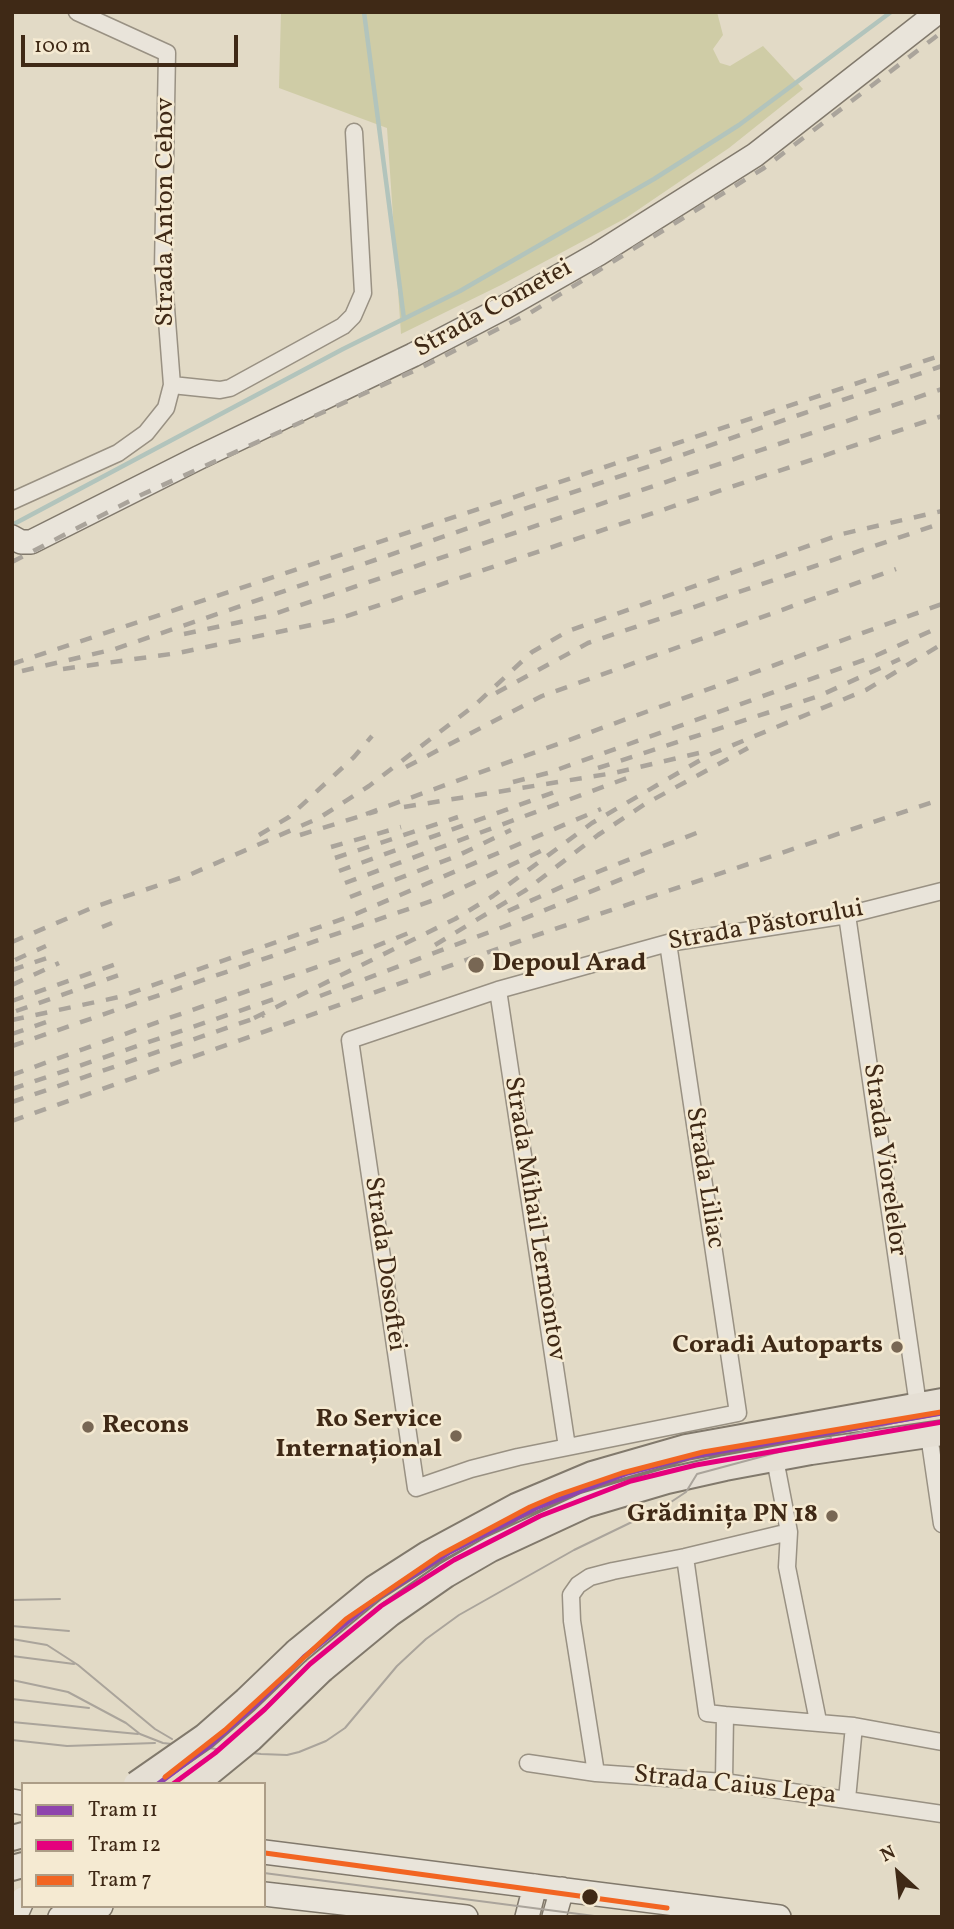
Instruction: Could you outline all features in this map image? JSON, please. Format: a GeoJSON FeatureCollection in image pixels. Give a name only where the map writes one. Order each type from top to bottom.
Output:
{"type":"FeatureCollection","features":[{"type":"Feature","properties":{"kind":"main road"},"geometry":{"type":"LineString","coordinates":[[139,1782],[213,1729],[297,1651],[374,1588],[470,1528],[592,1474],[686,1447],[930,1403]]}},
{"type":"Feature","properties":{"kind":"main road"},"geometry":{"type":"LineString","coordinates":[[198,1782],[251,1739],[322,1670],[390,1614],[446,1575],[491,1549],[586,1505],[667,1481],[775,1459],[935,1434]]}},
{"type":"Feature","properties":{"kind":"street","name":"Strada Anton Cehov"},"geometry":{"type":"LineString","coordinates":[[77,12],[167,53],[163,269],[172,385]]}},
{"type":"Feature","properties":{"kind":"street","name":"Strada Cometei"},"geometry":{"type":"LineString","coordinates":[[13,538],[31,542],[413,355],[505,307],[598,254],[755,155],[938,12]]}},
{"type":"Feature","properties":{"kind":"street"},"geometry":{"type":"LineString","coordinates":[[12,502],[118,453],[146,433],[166,408],[172,385],[220,390],[230,388],[343,326],[353,316],[363,293],[354,132]]}},
{"type":"Feature","properties":{"kind":"street","name":"Strada Păstorului"},"geometry":{"type":"LineString","coordinates":[[350,1040],[498,990],[668,943],[847,915],[942,891]]}},
{"type":"Feature","properties":{"kind":"street","name":"Strada Viorelelor"},"geometry":{"type":"LineString","coordinates":[[847,915],[930,1403]]}},
{"type":"Feature","properties":{"kind":"street","name":"Strada Liliac"},"geometry":{"type":"LineString","coordinates":[[568,1447],[738,1413],[668,943]]}},
{"type":"Feature","properties":{"kind":"street","name":"Strada Mihail Lermontov"},"geometry":{"type":"LineString","coordinates":[[498,990],[568,1447]]}},
{"type":"Feature","properties":{"kind":"street","name":"Strada Dosoftei"},"geometry":{"type":"LineString","coordinates":[[350,1040],[416,1488],[471,1469],[568,1447]]}},
{"type":"Feature","properties":{"kind":"street"},"geometry":{"type":"LineString","coordinates":[[935,1434],[942,1524]]}},
{"type":"Feature","properties":{"kind":"street"},"geometry":{"type":"LineString","coordinates":[[775,1459],[789,1532],[787,1567],[818,1721]]}},
{"type":"Feature","properties":{"kind":"street"},"geometry":{"type":"LineString","coordinates":[[596,1773],[572,1621],[571,1595],[578,1585],[590,1577],[789,1532]]}},
{"type":"Feature","properties":{"kind":"street"},"geometry":{"type":"LineString","coordinates":[[685,1557],[707,1713],[725,1718],[818,1721],[942,1742]]}},
{"type":"Feature","properties":{"kind":"street"},"geometry":{"type":"LineString","coordinates":[[724,1783],[725,1718]]}},
{"type":"Feature","properties":{"kind":"street"},"geometry":{"type":"LineString","coordinates":[[847,1799],[854,1726]]}},
{"type":"Feature","properties":{"kind":"street","name":"Strada Caius Lepa"},"geometry":{"type":"LineString","coordinates":[[528,1763],[596,1773],[724,1783],[942,1814]]}},
{"type":"Feature","properties":{"kind":"street"},"geometry":{"type":"LineString","coordinates":[[266,1852],[779,1917]]}},
{"type":"Feature","properties":{"kind":"street"},"geometry":{"type":"LineString","coordinates":[[527,1917],[536,1886]]}},
{"type":"Feature","properties":{"kind":"street"},"geometry":{"type":"LineString","coordinates":[[554,1917],[562,1889]]}},
{"type":"Feature","properties":{"kind":"street"},"geometry":{"type":"LineString","coordinates":[[266,1894],[466,1917]]}},
{"type":"Feature","properties":{"kind":"street"},"geometry":{"type":"LineString","coordinates":[[60,1917],[94,1908]]}},
{"type":"Feature","properties":{"kind":"shaded area"},"geometry":{"type":"Polygon","coordinates":[[[281,12],[717,12],[723,35],[713,49],[720,63],[730,66],[763,46],[803,89],[729,148],[626,218],[501,285],[401,334],[387,128],[279,88],[281,12]]]}},
{"type":"Feature","properties":{"kind":"waterway"},"geometry":{"type":"LineString","coordinates":[[364,12],[404,319]]}},
{"type":"Feature","properties":{"kind":"waterway"},"geometry":{"type":"LineString","coordinates":[[12,525],[343,349],[460,291],[654,179],[739,125],[891,12]]}},
{"type":"Feature","properties":{"kind":"tram line","name":"7"},"geometry":{"type":"LineString","coordinates":[[165,1777],[225,1730],[346,1619],[440,1555],[530,1507],[622,1473],[703,1452],[941,1412]]}},
{"type":"Feature","properties":{"kind":"tram line","name":"11"},"geometry":{"type":"LineString","coordinates":[[161,1782],[209,1746],[304,1657],[376,1599],[450,1552],[536,1508],[628,1473],[694,1456],[942,1413]]}},
{"type":"Feature","properties":{"kind":"tram line"},"geometry":{"type":"LineString","coordinates":[[847,1436],[907,1419]]}},
{"type":"Feature","properties":{"kind":"tram line","name":"12"},"geometry":{"type":"LineString","coordinates":[[176,1782],[215,1753],[310,1664],[381,1606],[454,1560],[540,1516],[631,1481],[696,1465],[942,1422]]}},
{"type":"Feature","properties":{"kind":"tram line"},"geometry":{"type":"LineString","coordinates":[[12,1680],[68,1692],[126,1723],[140,1734],[163,1743],[261,1754],[287,1755],[299,1752],[326,1741],[345,1728],[397,1666],[426,1639],[459,1615],[574,1550],[665,1506],[686,1492],[697,1474],[831,1438]]}},
{"type":"Feature","properties":{"kind":"tram line"},"geometry":{"type":"LineString","coordinates":[[12,1600],[60,1599]]}},
{"type":"Feature","properties":{"kind":"tram line"},"geometry":{"type":"LineString","coordinates":[[12,1626],[69,1631]]}},
{"type":"Feature","properties":{"kind":"tram line"},"geometry":{"type":"LineString","coordinates":[[12,1639],[47,1645],[78,1665],[155,1729],[172,1739]]}},
{"type":"Feature","properties":{"kind":"tram line"},"geometry":{"type":"LineString","coordinates":[[12,1656],[74,1664]]}},
{"type":"Feature","properties":{"kind":"tram line"},"geometry":{"type":"LineString","coordinates":[[12,1699],[89,1708]]}},
{"type":"Feature","properties":{"kind":"tram line"},"geometry":{"type":"LineString","coordinates":[[12,1722],[138,1734]]}},
{"type":"Feature","properties":{"kind":"tram line"},"geometry":{"type":"LineString","coordinates":[[12,1740],[67,1746],[155,1743]]}},
{"type":"Feature","properties":{"kind":"tram line","name":"7"},"geometry":{"type":"LineString","coordinates":[[266,1853],[667,1908]]}},
{"type":"Feature","properties":{"kind":"tram line"},"geometry":{"type":"LineString","coordinates":[[266,1873],[602,1917]]}},
{"type":"Feature","properties":{"kind":"tram line"},"geometry":{"type":"LineString","coordinates":[[12,1907],[21,1905]]}},
{"type":"Feature","properties":{"kind":"railway"},"geometry":{"type":"LineString","coordinates":[[12,562],[141,495],[418,369],[530,313],[764,168],[942,32]]}},
{"type":"Feature","properties":{"kind":"railway"},"geometry":{"type":"LineString","coordinates":[[12,664],[942,355]]}},
{"type":"Feature","properties":{"kind":"railway"},"geometry":{"type":"LineString","coordinates":[[22,671],[115,649],[942,366]]}},
{"type":"Feature","properties":{"kind":"railway"},"geometry":{"type":"LineString","coordinates":[[184,634],[268,616],[942,389]]}},
{"type":"Feature","properties":{"kind":"railway"},"geometry":{"type":"LineString","coordinates":[[63,669],[178,653],[335,620],[942,416]]}},
{"type":"Feature","properties":{"kind":"railway"},"geometry":{"type":"LineString","coordinates":[[12,942],[94,907],[189,875],[319,818],[369,786],[475,705],[532,652],[568,631],[842,534],[942,511]]}},
{"type":"Feature","properties":{"kind":"railway"},"geometry":{"type":"LineString","coordinates":[[496,693],[588,643],[942,523]]}},
{"type":"Feature","properties":{"kind":"railway"},"geometry":{"type":"LineString","coordinates":[[406,767],[542,696],[896,569]]}},
{"type":"Feature","properties":{"kind":"railway"},"geometry":{"type":"LineString","coordinates":[[366,814],[942,604]]}},
{"type":"Feature","properties":{"kind":"railway"},"geometry":{"type":"LineString","coordinates":[[513,782],[548,773],[875,656],[942,626]]}},
{"type":"Feature","properties":{"kind":"railway"},"geometry":{"type":"LineString","coordinates":[[254,1018],[455,919],[493,896],[592,823],[709,755],[866,690],[942,644]]}},
{"type":"Feature","properties":{"kind":"railway"},"geometry":{"type":"LineString","coordinates":[[598,768],[819,696],[900,659]]}},
{"type":"Feature","properties":{"kind":"railway"},"geometry":{"type":"LineString","coordinates":[[259,835],[289,817],[354,757],[372,736]]}},
{"type":"Feature","properties":{"kind":"railway"},"geometry":{"type":"LineString","coordinates":[[435,945],[526,890],[598,835],[645,804],[748,748]]}},
{"type":"Feature","properties":{"kind":"railway"},"geometry":{"type":"LineString","coordinates":[[404,807],[614,773],[703,752]]}},
{"type":"Feature","properties":{"kind":"railway"},"geometry":{"type":"LineString","coordinates":[[345,883],[627,778]]}},
{"type":"Feature","properties":{"kind":"railway"},"geometry":{"type":"LineString","coordinates":[[339,871],[560,790]]}},
{"type":"Feature","properties":{"kind":"railway"},"geometry":{"type":"LineString","coordinates":[[12,1121],[531,937],[942,799]]}},
{"type":"Feature","properties":{"kind":"railway"},"geometry":{"type":"LineString","coordinates":[[12,1020],[119,997],[351,916],[601,809]]}},
{"type":"Feature","properties":{"kind":"railway"},"geometry":{"type":"LineString","coordinates":[[300,835],[377,811]]}},
{"type":"Feature","properties":{"kind":"railway"},"geometry":{"type":"LineString","coordinates":[[335,858],[458,817]]}},
{"type":"Feature","properties":{"kind":"railway"},"geometry":{"type":"LineString","coordinates":[[331,847],[401,827]]}},
{"type":"Feature","properties":{"kind":"railway"},"geometry":{"type":"LineString","coordinates":[[350,897],[457,856],[511,830]]}},
{"type":"Feature","properties":{"kind":"railway"},"geometry":{"type":"LineString","coordinates":[[508,911],[577,880],[699,832]]}},
{"type":"Feature","properties":{"kind":"railway"},"geometry":{"type":"LineString","coordinates":[[12,1046],[443,897],[543,850]]}},
{"type":"Feature","properties":{"kind":"railway"},"geometry":{"type":"LineString","coordinates":[[320,996],[654,866]]}},
{"type":"Feature","properties":{"kind":"railway"},"geometry":{"type":"LineString","coordinates":[[102,927],[112,923]]}},
{"type":"Feature","properties":{"kind":"railway"},"geometry":{"type":"LineString","coordinates":[[12,1075],[411,932]]}},
{"type":"Feature","properties":{"kind":"railway"},"geometry":{"type":"LineString","coordinates":[[15,960],[46,946]]}},
{"type":"Feature","properties":{"kind":"railway"},"geometry":{"type":"LineString","coordinates":[[12,970],[47,958]]}},
{"type":"Feature","properties":{"kind":"railway"},"geometry":{"type":"LineString","coordinates":[[12,1001],[125,961]]}},
{"type":"Feature","properties":{"kind":"railway"},"geometry":{"type":"LineString","coordinates":[[12,985],[59,963]]}},
{"type":"Feature","properties":{"kind":"railway"},"geometry":{"type":"LineString","coordinates":[[16,1011],[125,973]]}},
{"type":"Feature","properties":{"kind":"railway"},"geometry":{"type":"LineString","coordinates":[[12,1089],[277,998]]}},
{"type":"Feature","properties":{"kind":"railway"},"geometry":{"type":"LineString","coordinates":[[12,1102],[264,1015]]}},
{"type":"Feature","properties":{"kind":"railway"},"geometry":{"type":"LineString","coordinates":[[12,1034],[52,1020]]}},
{"type":"Feature","properties":{"kind":"place","name":"Depoul Arad"},"geometry":{"type":"Point","coordinates":[476,965]}},
{"type":"Feature","properties":{"kind":"place","name":"Coradi Autoparts"},"geometry":{"type":"Point","coordinates":[897,1347]}},
{"type":"Feature","properties":{"kind":"place","name":"Recons"},"geometry":{"type":"Point","coordinates":[88,1427]}},
{"type":"Feature","properties":{"kind":"place","name":"Ro Service Internațional"},"geometry":{"type":"Point","coordinates":[456,1436]}},
{"type":"Feature","properties":{"kind":"place","name":"Grădinița PN 18"},"geometry":{"type":"Point","coordinates":[832,1516]}}]}
